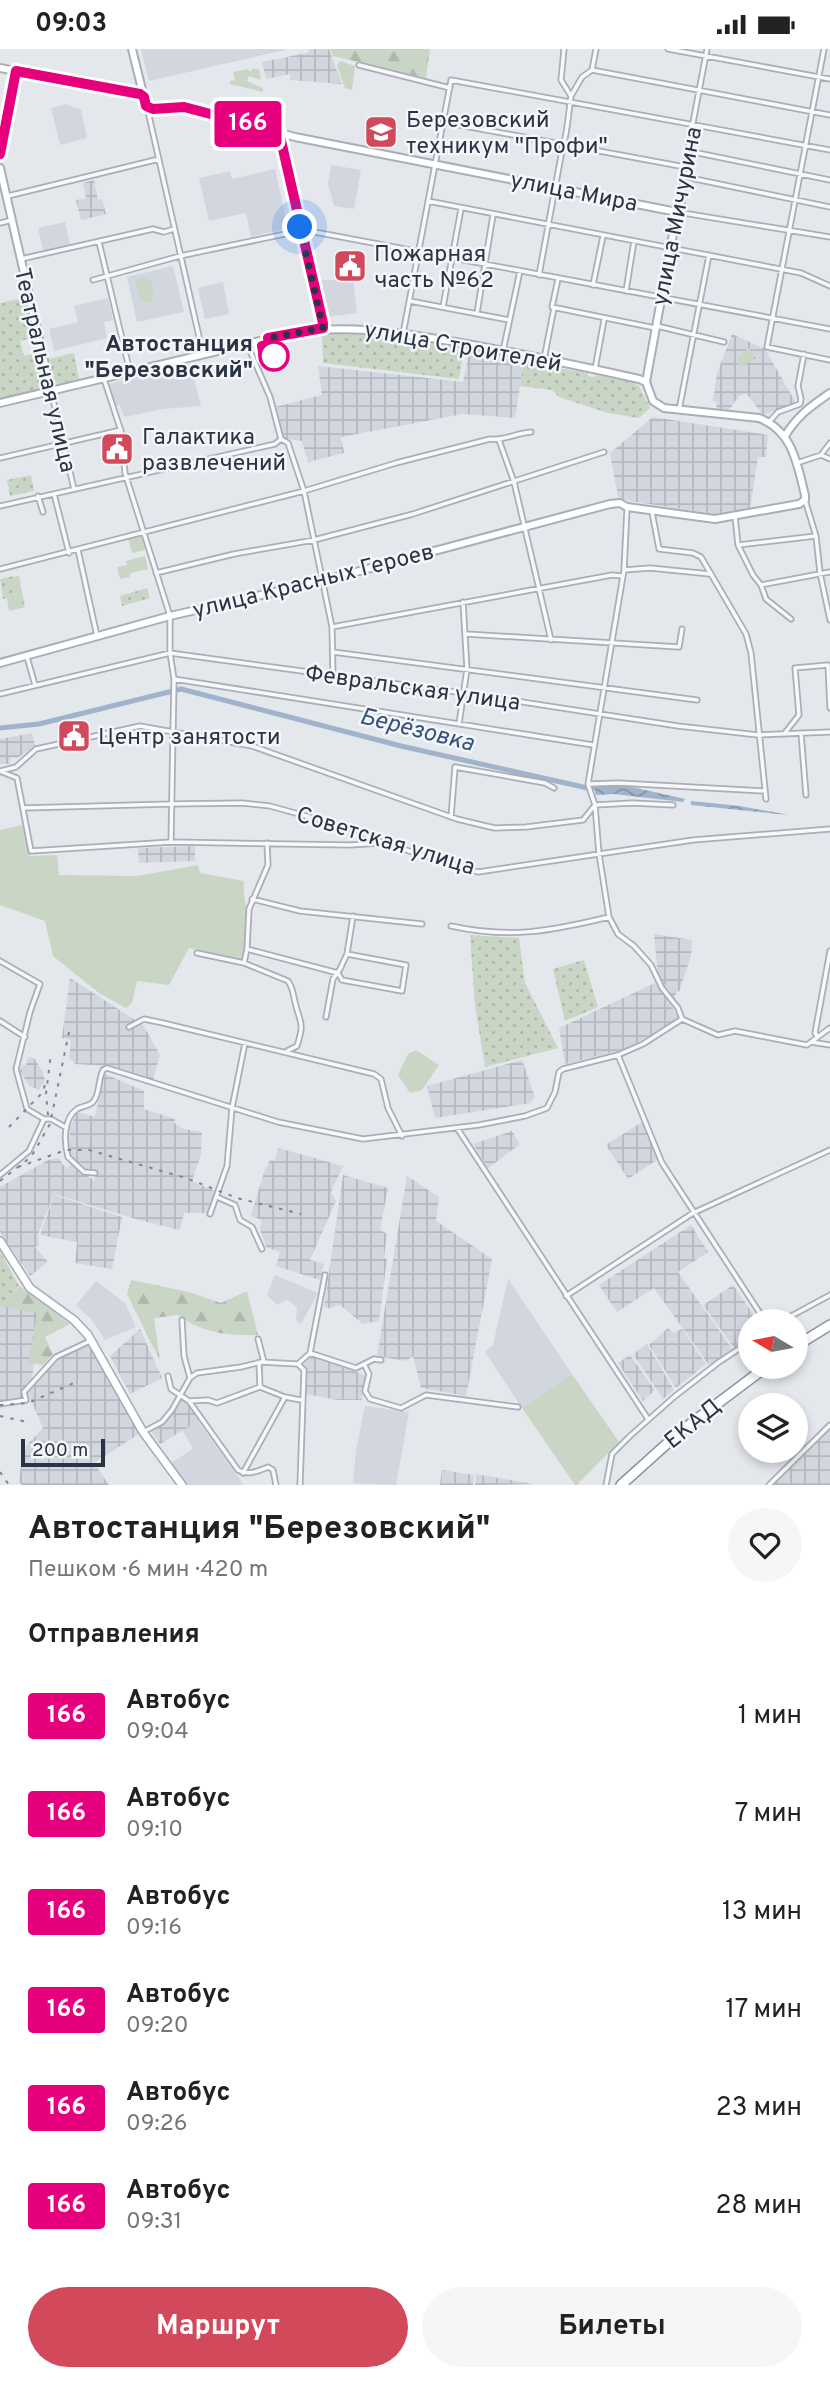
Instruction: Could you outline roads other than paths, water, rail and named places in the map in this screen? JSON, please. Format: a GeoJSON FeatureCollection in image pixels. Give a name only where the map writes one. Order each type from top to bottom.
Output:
{"type":"FeatureCollection","features":[{"type":"Feature","properties":{"kind":"highway"},"geometry":{"type":"LineString","coordinates":[[808,1339],[830,1325]]}},
{"type":"Feature","properties":{"kind":"highway","name":"ЕКАД"},"geometry":{"type":"LineString","coordinates":[[621,1485],[681,1430],[750,1379]]}},
{"type":"Feature","properties":{"kind":"main road"},"geometry":{"type":"LineString","coordinates":[[132,49],[146,106]]}},
{"type":"Feature","properties":{"kind":"main road"},"geometry":{"type":"LineString","coordinates":[[0,68],[144,97]]}},
{"type":"Feature","properties":{"kind":"main road"},"geometry":{"type":"LineString","coordinates":[[0,154],[16,71]]}},
{"type":"Feature","properties":{"kind":"main road","name":"улица Мира"},"geometry":{"type":"LineString","coordinates":[[146,106],[153,109],[184,107],[279,132],[677,212]]}},
{"type":"Feature","properties":{"kind":"main road"},"geometry":{"type":"LineString","coordinates":[[279,132],[323,328]]}},
{"type":"Feature","properties":{"kind":"main road","name":"Театральная улица"},"geometry":{"type":"LineString","coordinates":[[0,169],[51,391]]}},
{"type":"Feature","properties":{"kind":"main road","name":"улица Мичурина"},"geometry":{"type":"LineString","coordinates":[[646,382],[677,212]]}},
{"type":"Feature","properties":{"kind":"main road","name":"улица Строителей"},"geometry":{"type":"LineString","coordinates":[[0,403],[247,343],[323,328],[360,328],[403,334],[595,369],[646,382]]}},
{"type":"Feature","properties":{"kind":"main road"},"geometry":{"type":"LineString","coordinates":[[646,382],[653,401],[658,405],[679,410],[759,418],[769,422],[785,436],[793,448],[805,500]]}},
{"type":"Feature","properties":{"kind":"main road"},"geometry":{"type":"LineString","coordinates":[[785,436],[795,419],[830,393]]}},
{"type":"Feature","properties":{"kind":"main road","name":"улица Красных Героев"},"geometry":{"type":"LineString","coordinates":[[0,663],[170,616],[322,581],[610,504],[620,503],[715,519],[799,504],[805,500]]}},
{"type":"Feature","properties":{"kind":"main road"},"geometry":{"type":"LineString","coordinates":[[0,1241],[30,1288],[74,1320],[92,1341],[143,1432],[182,1485]]}},
{"type":"Feature","properties":{"kind":"street"},"geometry":{"type":"LineString","coordinates":[[564,49],[561,79],[571,96]]}},
{"type":"Feature","properties":{"kind":"street"},"geometry":{"type":"LineString","coordinates":[[539,275],[563,145],[566,141],[571,96],[582,77],[592,70],[596,49]]}},
{"type":"Feature","properties":{"kind":"street"},"geometry":{"type":"LineString","coordinates":[[668,49],[830,79]]}},
{"type":"Feature","properties":{"kind":"street","name":"улица Мичурина"},"geometry":{"type":"LineString","coordinates":[[677,212],[682,203],[685,167],[707,49]]}},
{"type":"Feature","properties":{"kind":"street"},"geometry":{"type":"LineString","coordinates":[[824,49],[767,347],[830,360]]}},
{"type":"Feature","properties":{"kind":"street"},"geometry":{"type":"LineString","coordinates":[[359,65],[450,88]]}},
{"type":"Feature","properties":{"kind":"street"},"geometry":{"type":"LineString","coordinates":[[592,70],[830,115]]}},
{"type":"Feature","properties":{"kind":"street"},"geometry":{"type":"LineString","coordinates":[[403,334],[451,80],[830,151]]}},
{"type":"Feature","properties":{"kind":"street"},"geometry":{"type":"LineString","coordinates":[[146,106],[203,354]]}},
{"type":"Feature","properties":{"kind":"street"},"geometry":{"type":"LineString","coordinates":[[443,121],[685,167]]}},
{"type":"Feature","properties":{"kind":"street"},"geometry":{"type":"LineString","coordinates":[[688,151],[830,180]]}},
{"type":"Feature","properties":{"kind":"street"},"geometry":{"type":"LineString","coordinates":[[6,196],[159,159]]}},
{"type":"Feature","properties":{"kind":"street"},"geometry":{"type":"LineString","coordinates":[[684,175],[830,207]]}},
{"type":"Feature","properties":{"kind":"street"},"geometry":{"type":"LineString","coordinates":[[428,201],[782,269],[812,277],[830,286]]}},
{"type":"Feature","properties":{"kind":"street"},"geometry":{"type":"LineString","coordinates":[[443,307],[461,208]]}},
{"type":"Feature","properties":{"kind":"street","name":"улица Мира"},"geometry":{"type":"LineString","coordinates":[[677,212],[830,237]]}},
{"type":"Feature","properties":{"kind":"street"},"geometry":{"type":"LineString","coordinates":[[477,313],[493,214]]}},
{"type":"Feature","properties":{"kind":"street"},"geometry":{"type":"LineString","coordinates":[[0,223],[12,220]]}},
{"type":"Feature","properties":{"kind":"street"},"geometry":{"type":"LineString","coordinates":[[21,259],[153,229],[164,232],[174,229]]}},
{"type":"Feature","properties":{"kind":"street"},"geometry":{"type":"LineString","coordinates":[[93,280],[180,256],[301,230],[830,329]]}},
{"type":"Feature","properties":{"kind":"street"},"geometry":{"type":"LineString","coordinates":[[593,285],[603,236]]}},
{"type":"Feature","properties":{"kind":"street"},"geometry":{"type":"LineString","coordinates":[[626,291],[634,241]]}},
{"type":"Feature","properties":{"kind":"street"},"geometry":{"type":"LineString","coordinates":[[99,242],[130,372]]}},
{"type":"Feature","properties":{"kind":"street"},"geometry":{"type":"LineString","coordinates":[[679,410],[709,255]]}},
{"type":"Feature","properties":{"kind":"street"},"geometry":{"type":"LineString","coordinates":[[503,351],[520,271]]}},
{"type":"Feature","properties":{"kind":"street"},"geometry":{"type":"LineString","coordinates":[[544,359],[558,279]]}},
{"type":"Feature","properties":{"kind":"street"},"geometry":{"type":"LineString","coordinates":[[410,300],[509,320]]}},
{"type":"Feature","properties":{"kind":"street"},"geometry":{"type":"LineString","coordinates":[[553,308],[724,342]]}},
{"type":"Feature","properties":{"kind":"street"},"geometry":{"type":"LineString","coordinates":[[595,369],[604,319]]}},
{"type":"Feature","properties":{"kind":"street"},"geometry":{"type":"LineString","coordinates":[[247,343],[270,397],[281,439],[289,443],[304,491],[332,627],[333,675]]}},
{"type":"Feature","properties":{"kind":"street"},"geometry":{"type":"LineString","coordinates":[[769,422],[778,412],[800,404],[802,399],[798,386],[804,354]]}},
{"type":"Feature","properties":{"kind":"street"},"geometry":{"type":"LineString","coordinates":[[104,379],[121,429],[127,478],[170,616],[170,653],[174,679],[171,842]]}},
{"type":"Feature","properties":{"kind":"street","name":"Театральная улица"},"geometry":{"type":"LineString","coordinates":[[51,391],[74,489]]}},
{"type":"Feature","properties":{"kind":"street"},"geometry":{"type":"LineString","coordinates":[[0,458],[121,429]]}},
{"type":"Feature","properties":{"kind":"street"},"geometry":{"type":"LineString","coordinates":[[0,569],[304,491],[423,456],[531,432]]}},
{"type":"Feature","properties":{"kind":"street"},"geometry":{"type":"LineString","coordinates":[[0,506],[275,444],[281,439]]}},
{"type":"Feature","properties":{"kind":"street"},"geometry":{"type":"LineString","coordinates":[[499,440],[513,482],[551,640]]}},
{"type":"Feature","properties":{"kind":"street"},"geometry":{"type":"LineString","coordinates":[[797,463],[821,455],[830,443]]}},
{"type":"Feature","properties":{"kind":"street"},"geometry":{"type":"LineString","coordinates":[[156,573],[234,554],[314,540],[413,514],[604,452]]}},
{"type":"Feature","properties":{"kind":"street"},"geometry":{"type":"LineString","coordinates":[[821,455],[830,459]]}},
{"type":"Feature","properties":{"kind":"street"},"geometry":{"type":"LineString","coordinates":[[54,493],[69,553]]}},
{"type":"Feature","properties":{"kind":"street"},"geometry":{"type":"LineString","coordinates":[[38,496],[43,512]]}},
{"type":"Feature","properties":{"kind":"street"},"geometry":{"type":"LineString","coordinates":[[805,500],[816,536],[820,573],[830,620]]}},
{"type":"Feature","properties":{"kind":"street"},"geometry":{"type":"LineString","coordinates":[[628,506],[624,571],[588,784],[595,805],[599,854],[609,917],[618,934],[634,946],[651,965],[682,1019],[718,1035],[735,1031],[802,1045],[811,1042],[830,1028]]}},
{"type":"Feature","properties":{"kind":"street"},"geometry":{"type":"LineString","coordinates":[[651,510],[659,549],[693,553],[701,557],[746,634],[751,653],[766,799]]}},
{"type":"Feature","properties":{"kind":"street"},"geometry":{"type":"LineString","coordinates":[[735,516],[738,545],[766,599],[791,619]]}},
{"type":"Feature","properties":{"kind":"street"},"geometry":{"type":"LineString","coordinates":[[738,545],[816,536]]}},
{"type":"Feature","properties":{"kind":"street"},"geometry":{"type":"LineString","coordinates":[[78,550],[97,636]]}},
{"type":"Feature","properties":{"kind":"street"},"geometry":{"type":"LineString","coordinates":[[624,571],[650,568],[710,574]]}},
{"type":"Feature","properties":{"kind":"street"},"geometry":{"type":"LineString","coordinates":[[761,585],[830,572]]}},
{"type":"Feature","properties":{"kind":"street"},"geometry":{"type":"LineString","coordinates":[[332,627],[612,575],[623,576]]}},
{"type":"Feature","properties":{"kind":"street"},"geometry":{"type":"LineString","coordinates":[[460,724],[467,669],[463,602]]}},
{"type":"Feature","properties":{"kind":"street"},"geometry":{"type":"LineString","coordinates":[[466,634],[679,647],[682,629]]}},
{"type":"Feature","properties":{"kind":"street"},"geometry":{"type":"LineString","coordinates":[[333,652],[697,700]]}},
{"type":"Feature","properties":{"kind":"street","name":"Февральская улица"},"geometry":{"type":"LineString","coordinates":[[0,694],[170,653],[758,735],[830,732]]}},
{"type":"Feature","properties":{"kind":"street"},"geometry":{"type":"LineString","coordinates":[[26,657],[34,685]]}},
{"type":"Feature","properties":{"kind":"street"},"geometry":{"type":"LineString","coordinates":[[784,734],[799,715],[795,668],[828,665],[830,708]]}},
{"type":"Feature","properties":{"kind":"street"},"geometry":{"type":"LineString","coordinates":[[174,679],[593,745]]}},
{"type":"Feature","properties":{"kind":"street"},"geometry":{"type":"LineString","coordinates":[[0,771],[16,767],[40,748],[140,726],[252,746],[451,817],[495,828],[583,820],[595,805],[673,805]]}},
{"type":"Feature","properties":{"kind":"street"},"geometry":{"type":"LineString","coordinates":[[801,733],[806,795]]}},
{"type":"Feature","properties":{"kind":"street"},"geometry":{"type":"LineString","coordinates":[[451,817],[456,767],[545,783],[554,788]]}},
{"type":"Feature","properties":{"kind":"street"},"geometry":{"type":"LineString","coordinates":[[0,771],[17,778],[32,851],[171,842],[383,843]]}},
{"type":"Feature","properties":{"kind":"street"},"geometry":{"type":"LineString","coordinates":[[588,784],[619,783],[765,791]]}},
{"type":"Feature","properties":{"kind":"street","name":"Советская улица"},"geometry":{"type":"LineString","coordinates":[[23,808],[242,803],[270,806],[360,831],[383,843],[478,872],[693,840],[830,829]]}},
{"type":"Feature","properties":{"kind":"street"},"geometry":{"type":"LineString","coordinates":[[244,963],[249,909],[268,865],[267,843]]}},
{"type":"Feature","properties":{"kind":"street"},"geometry":{"type":"LineString","coordinates":[[253,898],[300,911],[422,924]]}},
{"type":"Feature","properties":{"kind":"street"},"geometry":{"type":"LineString","coordinates":[[326,1017],[333,979],[346,954],[353,916]]}},
{"type":"Feature","properties":{"kind":"street"},"geometry":{"type":"LineString","coordinates":[[451,926],[468,930],[534,933],[609,917]]}},
{"type":"Feature","properties":{"kind":"street"},"geometry":{"type":"LineString","coordinates":[[247,949],[338,972],[342,980],[402,991],[406,965],[346,954]]}},
{"type":"Feature","properties":{"kind":"street"},"geometry":{"type":"LineString","coordinates":[[818,1037],[815,1033],[830,951]]}},
{"type":"Feature","properties":{"kind":"street"},"geometry":{"type":"LineString","coordinates":[[197,953],[244,963],[288,981],[303,1028],[297,1046],[285,1052]]}},
{"type":"Feature","properties":{"kind":"street"},"geometry":{"type":"LineString","coordinates":[[0,961],[40,984],[17,1075],[27,1109],[65,1127]]}},
{"type":"Feature","properties":{"kind":"street"},"geometry":{"type":"LineString","coordinates":[[129,1027],[144,1019],[357,1069],[380,1079],[388,1108],[402,1136]]}},
{"type":"Feature","properties":{"kind":"street"},"geometry":{"type":"LineString","coordinates":[[95,1174],[84,1172],[68,1157],[65,1127],[74,1111],[94,1100],[103,1070],[107,1068],[278,1122],[351,1138],[402,1136],[525,1116],[547,1108],[555,1092],[559,1072],[563,1069],[618,1055],[643,1044],[682,1019]]}},
{"type":"Feature","properties":{"kind":"street"},"geometry":{"type":"LineString","coordinates":[[0,1021],[25,1037]]}},
{"type":"Feature","properties":{"kind":"street"},"geometry":{"type":"LineString","coordinates":[[811,1042],[830,1045]]}},
{"type":"Feature","properties":{"kind":"street"},"geometry":{"type":"LineString","coordinates":[[210,1214],[227,1166],[232,1108],[245,1043]]}},
{"type":"Feature","properties":{"kind":"street"},"geometry":{"type":"LineString","coordinates":[[618,1055],[662,1163],[757,1309]]}},
{"type":"Feature","properties":{"kind":"street"},"geometry":{"type":"LineString","coordinates":[[0,1175],[29,1151],[44,1119]]}},
{"type":"Feature","properties":{"kind":"street"},"geometry":{"type":"LineString","coordinates":[[457,1128],[648,1419]]}},
{"type":"Feature","properties":{"kind":"street"},"geometry":{"type":"LineString","coordinates":[[566,1296],[693,1213],[830,1150]]}},
{"type":"Feature","properties":{"kind":"street"},"geometry":{"type":"LineString","coordinates":[[217,1197],[235,1205],[240,1220],[251,1227],[262,1249]]}},
{"type":"Feature","properties":{"kind":"street"},"geometry":{"type":"LineString","coordinates":[[298,1364],[310,1353],[325,1275]]}},
{"type":"Feature","properties":{"kind":"street"},"geometry":{"type":"LineString","coordinates":[[802,1309],[830,1295]]}},
{"type":"Feature","properties":{"kind":"street"},"geometry":{"type":"LineString","coordinates":[[181,1320],[184,1356],[190,1378]]}},
{"type":"Feature","properties":{"kind":"street"},"geometry":{"type":"LineString","coordinates":[[258,1339],[260,1387]]}},
{"type":"Feature","properties":{"kind":"street"},"geometry":{"type":"LineString","coordinates":[[0,1404],[26,1400],[24,1392],[55,1357],[92,1341]]}},
{"type":"Feature","properties":{"kind":"street"},"geometry":{"type":"LineString","coordinates":[[606,1485],[612,1454],[648,1419],[738,1350]]}},
{"type":"Feature","properties":{"kind":"street"},"geometry":{"type":"LineString","coordinates":[[310,1353],[356,1368],[374,1359],[381,1360]]}},
{"type":"Feature","properties":{"kind":"street"},"geometry":{"type":"LineString","coordinates":[[143,1432],[162,1422],[190,1378],[204,1371],[227,1370],[261,1363],[298,1364],[304,1370],[300,1485]]}},
{"type":"Feature","properties":{"kind":"street"},"geometry":{"type":"LineString","coordinates":[[364,1364],[369,1374],[365,1391],[370,1399],[401,1408],[426,1395],[518,1407]]}},
{"type":"Feature","properties":{"kind":"street"},"geometry":{"type":"LineString","coordinates":[[168,1376],[171,1389],[189,1401],[211,1434],[243,1473]]}},
{"type":"Feature","properties":{"kind":"street"},"geometry":{"type":"LineString","coordinates":[[189,1401],[208,1400],[217,1403],[260,1387],[285,1397],[302,1400]]}},
{"type":"Feature","properties":{"kind":"street"},"geometry":{"type":"LineString","coordinates":[[243,1473],[285,1397]]}},
{"type":"Feature","properties":{"kind":"street"},"geometry":{"type":"LineString","coordinates":[[769,1485],[830,1425]]}},
{"type":"Feature","properties":{"kind":"street"},"geometry":{"type":"LineString","coordinates":[[243,1473],[268,1467],[273,1471],[276,1485]]}},
{"type":"Feature","properties":{"kind":"water"},"geometry":{"type":"Polygon","coordinates":[[[594,787],[632,787],[685,799],[683,802],[614,794],[596,795],[594,787]]]}},
{"type":"Feature","properties":{"kind":"water"},"geometry":{"type":"Polygon","coordinates":[[[691,801],[740,806],[789,815],[691,805],[691,801]]]}},
{"type":"Feature","properties":{"kind":"waterway","name":"Берёзовка"},"geometry":{"type":"LineString","coordinates":[[0,728],[39,724],[181,689],[401,746],[592,789]]}},
{"type":"Feature","properties":{"kind":"railway"},"geometry":{"type":"LineString","coordinates":[[0,1181],[31,1157],[50,1124],[69,1032]]}},
{"type":"Feature","properties":{"kind":"railway"},"geometry":{"type":"LineString","coordinates":[[48,1115],[46,1094],[51,1053]]}},
{"type":"Feature","properties":{"kind":"railway"},"geometry":{"type":"LineString","coordinates":[[9,1127],[43,1092],[45,1084]]}},
{"type":"Feature","properties":{"kind":"railway"},"geometry":{"type":"LineString","coordinates":[[18,1167],[66,1150],[89,1150],[186,1178],[237,1198],[301,1214]]}},
{"type":"Feature","properties":{"kind":"railway"},"geometry":{"type":"LineString","coordinates":[[0,1405],[28,1403],[76,1382]]}},
{"type":"Feature","properties":{"kind":"railway"},"geometry":{"type":"LineString","coordinates":[[0,1416],[27,1422]]}},
{"type":"Feature","properties":{"kind":"railway"},"geometry":{"type":"LineString","coordinates":[[0,1472],[9,1485]]}},
{"type":"Feature","properties":{"kind":"place","name":"Березовский техникум \"Профи\""},"geometry":{"type":"Point","coordinates":[381,132]}},
{"type":"Feature","properties":{"kind":"place","name":"Пожарная часть №62"},"geometry":{"type":"Point","coordinates":[350,266]}},
{"type":"Feature","properties":{"kind":"place","name":"Автостанция \"Березовский\""},"geometry":{"type":"Point","coordinates":[274,356]}},
{"type":"Feature","properties":{"kind":"place","name":"Галактика развлечений"},"geometry":{"type":"Point","coordinates":[117,449]}},
{"type":"Feature","properties":{"kind":"place","name":"Центр занятости"},"geometry":{"type":"Point","coordinates":[74,736]}}]}
